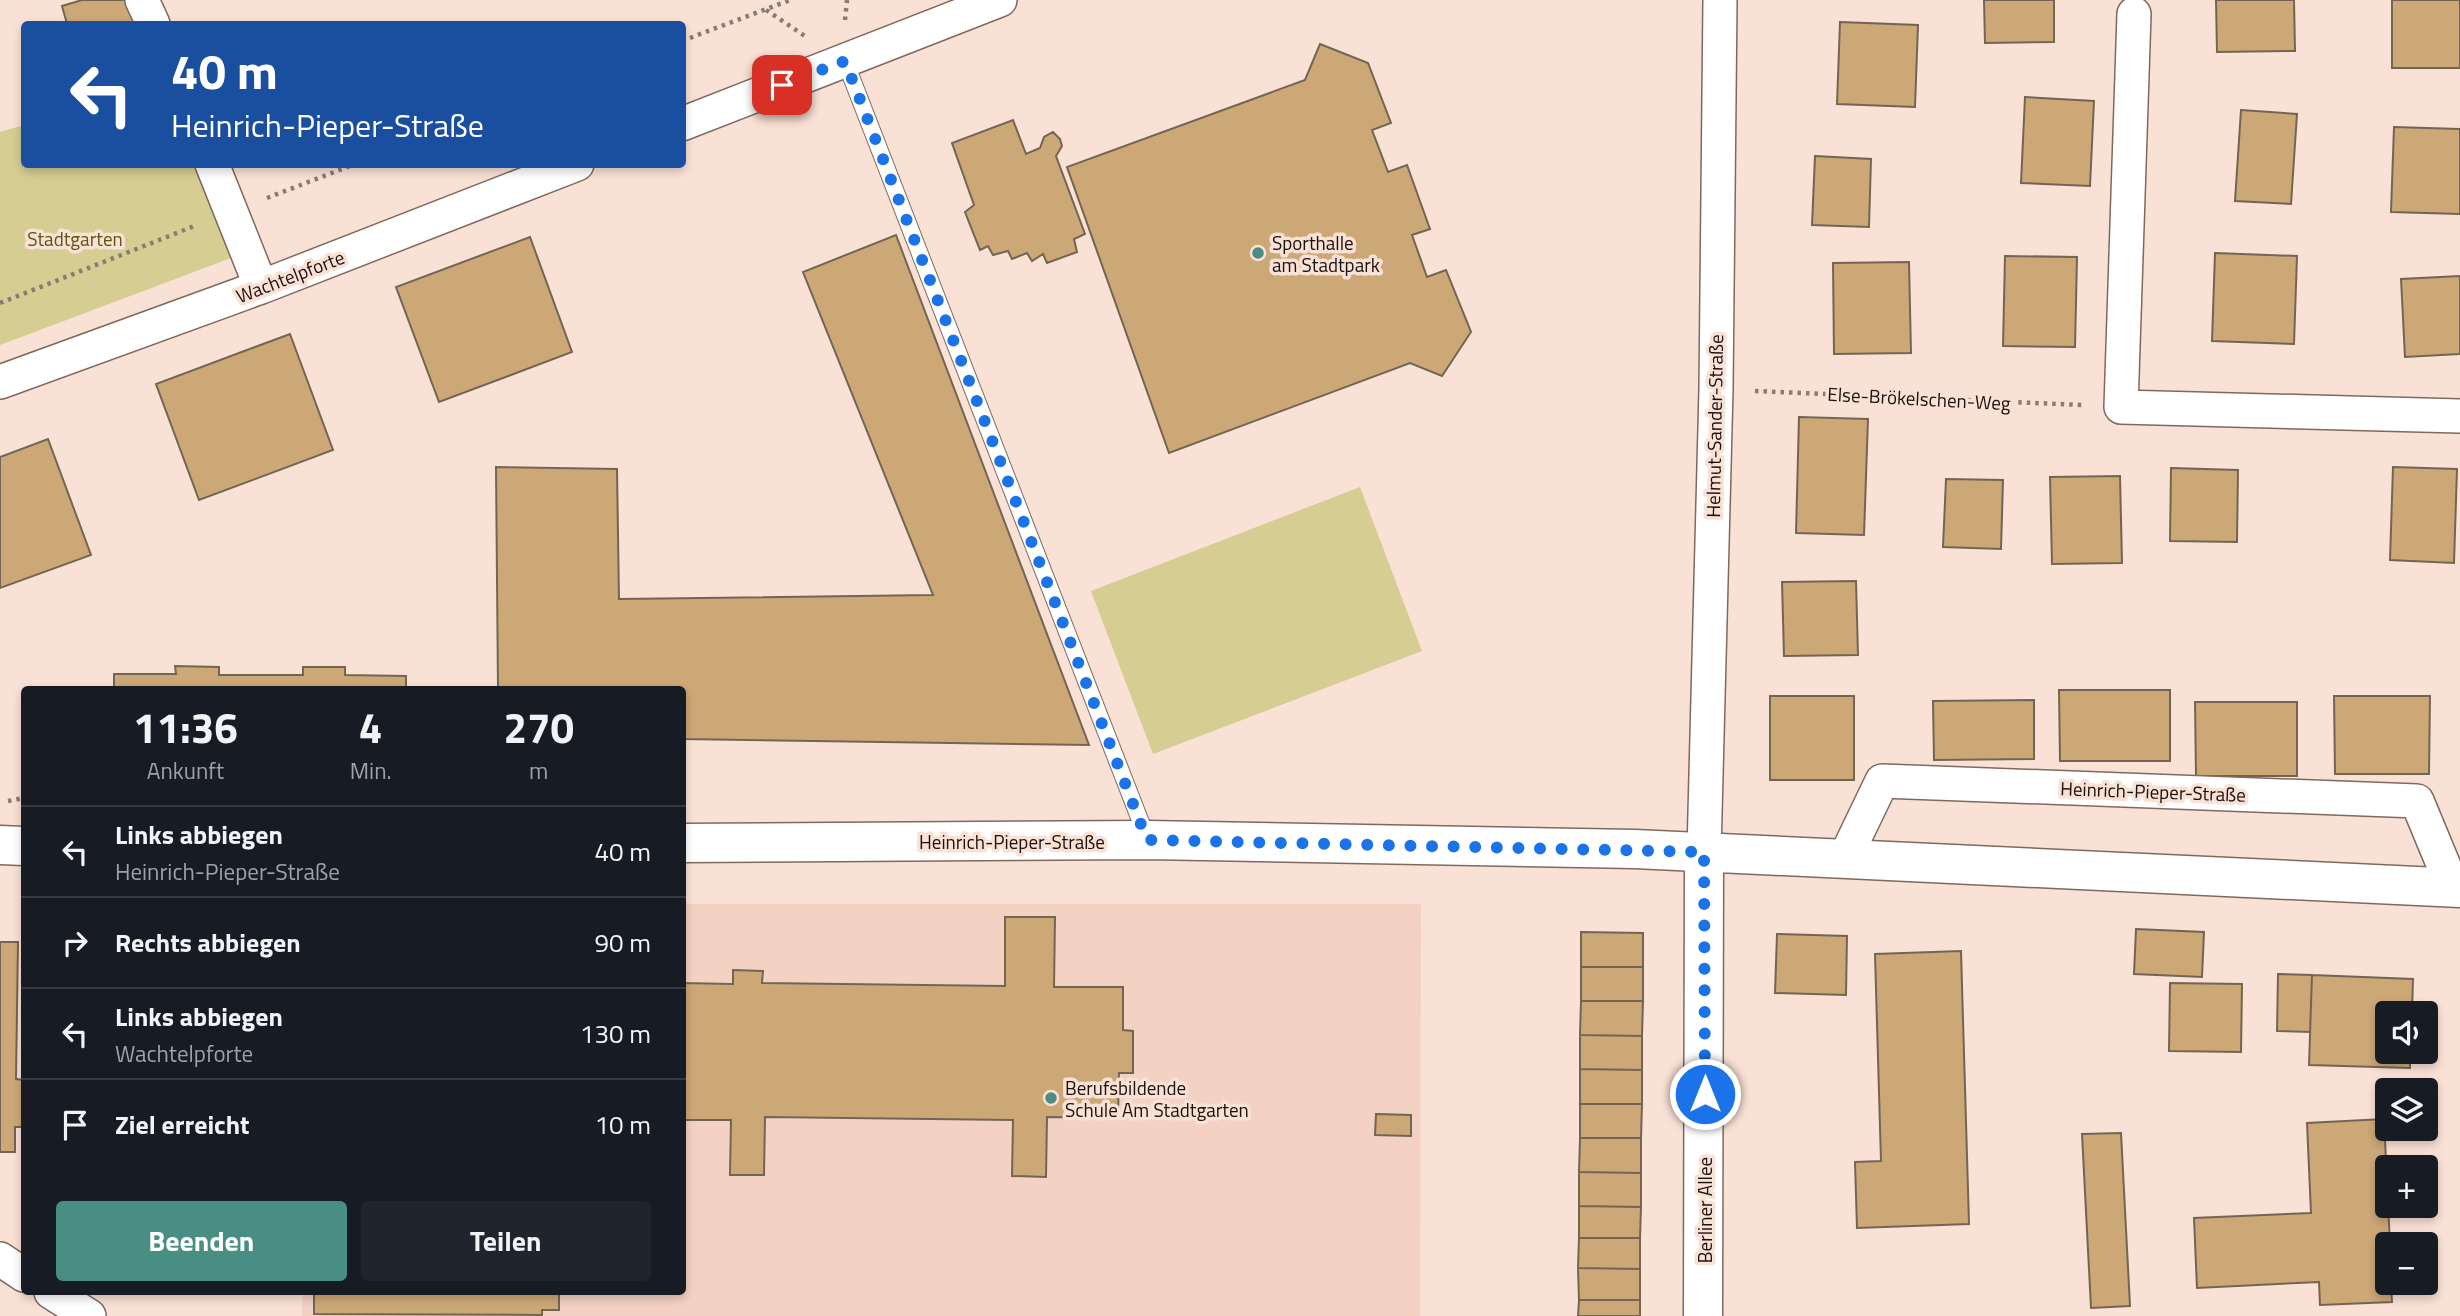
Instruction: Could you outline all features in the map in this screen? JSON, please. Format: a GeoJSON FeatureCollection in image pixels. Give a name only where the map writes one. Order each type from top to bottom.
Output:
{"type":"FeatureCollection","features":[{"type":"Feature","properties":{"kind":"street"},"geometry":{"type":"LineString","coordinates":[[142,0],[152,21]]}},
{"type":"Feature","properties":{"kind":"street"},"geometry":{"type":"LineString","coordinates":[[686,122],[1000,0]]}},
{"type":"Feature","properties":{"kind":"street","name":"Helmut-Sander-Straße"},"geometry":{"type":"LineString","coordinates":[[1704,852],[1716,389],[1720,0]]}},
{"type":"Feature","properties":{"kind":"street"},"geometry":{"type":"LineString","coordinates":[[2134,14],[2121,407],[2460,416]]}},
{"type":"Feature","properties":{"kind":"street"},"geometry":{"type":"LineString","coordinates":[[214,168],[261,287]]}},
{"type":"Feature","properties":{"kind":"street","name":"Wachtelpforte"},"geometry":{"type":"LineString","coordinates":[[0,382],[261,287],[567,168]]}},
{"type":"Feature","properties":{"kind":"street","name":"Heinrich-Pieper-Straße"},"geometry":{"type":"LineString","coordinates":[[686,843],[1147,840],[1704,852],[1844,860],[2456,888],[2417,801],[1882,781],[1844,860]]}},
{"type":"Feature","properties":{"kind":"street"},"geometry":{"type":"LineString","coordinates":[[0,845],[21,846]]}},
{"type":"Feature","properties":{"kind":"street","name":"Berliner Allee"},"geometry":{"type":"LineString","coordinates":[[1703,1316],[1704,852]]}},
{"type":"Feature","properties":{"kind":"street"},"geometry":{"type":"LineString","coordinates":[[0,1259],[21,1273]]}},
{"type":"Feature","properties":{"kind":"street"},"geometry":{"type":"LineString","coordinates":[[56,1295],[89,1316]]}},
{"type":"Feature","properties":{"kind":"lane"},"geometry":{"type":"LineString","coordinates":[[845,61],[1147,840]]}},
{"type":"Feature","properties":{"kind":"path"},"geometry":{"type":"LineString","coordinates":[[686,39],[790,0]]}},
{"type":"Feature","properties":{"kind":"path"},"geometry":{"type":"LineString","coordinates":[[765,9],[814,41]]}},
{"type":"Feature","properties":{"kind":"path"},"geometry":{"type":"LineString","coordinates":[[0,303],[344,168]]}},
{"type":"Feature","properties":{"kind":"path","name":"Else-Brökelschen-Weg"},"geometry":{"type":"LineString","coordinates":[[1716,389],[2121,407]]}},
{"type":"Feature","properties":{"kind":"path"},"geometry":{"type":"LineString","coordinates":[[0,803],[21,799]]}},
{"type":"Feature","properties":{"kind":"shaded area","name":"Berufsbildende Schule Am Stadtgarten"},"geometry":{"type":"Polygon","coordinates":[[[686,904],[1421,904],[1420,1316],[302,1316],[302,1295],[686,1295],[686,904]]]}},
{"type":"Feature","properties":{"kind":"green space","name":"Stadtgarten"},"geometry":{"type":"Polygon","coordinates":[[[21,126],[21,168],[196,168],[231,258],[0,345],[0,132],[21,126]]]}},
{"type":"Feature","properties":{"kind":"green space"},"geometry":{"type":"Polygon","coordinates":[[[1360,487],[1422,651],[1153,754],[1091,591],[1360,487]]]}},
{"type":"Feature","properties":{"kind":"building"},"geometry":{"type":"Polygon","coordinates":[[[82,0],[129,0],[136,21],[66,21],[62,6],[82,0]]]}},
{"type":"Feature","properties":{"kind":"building"},"geometry":{"type":"Polygon","coordinates":[[[1984,0],[2054,0],[2054,42],[1985,43],[1984,0]]]}},
{"type":"Feature","properties":{"kind":"building"},"geometry":{"type":"Polygon","coordinates":[[[2216,0],[2294,0],[2295,51],[2217,52],[2216,0]]]}},
{"type":"Feature","properties":{"kind":"building"},"geometry":{"type":"Polygon","coordinates":[[[2392,0],[2460,0],[2460,68],[2392,68],[2392,0]]]}},
{"type":"Feature","properties":{"kind":"building"},"geometry":{"type":"Polygon","coordinates":[[[1840,22],[1918,25],[1915,107],[1837,104],[1840,22]]]}},
{"type":"Feature","properties":{"kind":"building","name":"Sporthalle am Stadtpark"},"geometry":{"type":"Polygon","coordinates":[[[1320,44],[1368,63],[1391,123],[1372,130],[1388,172],[1407,165],[1430,229],[1412,235],[1427,277],[1446,270],[1471,332],[1442,376],[1410,363],[1169,453],[1067,167],[1305,80],[1320,44]]]}},
{"type":"Feature","properties":{"kind":"building"},"geometry":{"type":"Polygon","coordinates":[[[2025,97],[2094,101],[2090,186],[2021,183],[2025,97]]]}},
{"type":"Feature","properties":{"kind":"building"},"geometry":{"type":"Polygon","coordinates":[[[2241,110],[2297,114],[2291,204],[2235,201],[2241,110]]]}},
{"type":"Feature","properties":{"kind":"building"},"geometry":{"type":"Polygon","coordinates":[[[1013,120],[1026,154],[1040,148],[1044,137],[1053,132],[1060,139],[1062,146],[1056,156],[1085,234],[1074,239],[1077,252],[1047,263],[1043,254],[1032,261],[1027,253],[1012,259],[1008,251],[993,255],[988,246],[980,250],[965,212],[974,205],[952,143],[1013,120]]]}},
{"type":"Feature","properties":{"kind":"building"},"geometry":{"type":"Polygon","coordinates":[[[2394,127],[2460,129],[2460,214],[2391,212],[2394,127]]]}},
{"type":"Feature","properties":{"kind":"building"},"geometry":{"type":"Polygon","coordinates":[[[1815,156],[1871,159],[1869,227],[1812,225],[1815,156]]]}},
{"type":"Feature","properties":{"kind":"building"},"geometry":{"type":"Polygon","coordinates":[[[896,235],[1089,745],[686,739],[686,686],[498,686],[496,467],[617,469],[619,599],[933,595],[803,272],[896,235]]]}},
{"type":"Feature","properties":{"kind":"building"},"geometry":{"type":"Polygon","coordinates":[[[530,237],[572,352],[439,402],[396,287],[530,237]]]}},
{"type":"Feature","properties":{"kind":"building"},"geometry":{"type":"Polygon","coordinates":[[[2215,253],[2297,256],[2294,344],[2212,341],[2215,253]]]}},
{"type":"Feature","properties":{"kind":"building"},"geometry":{"type":"Polygon","coordinates":[[[2005,256],[2077,257],[2075,347],[2003,346],[2005,256]]]}},
{"type":"Feature","properties":{"kind":"building"},"geometry":{"type":"Polygon","coordinates":[[[1909,262],[1911,353],[1834,354],[1833,263],[1909,262]]]}},
{"type":"Feature","properties":{"kind":"building"},"geometry":{"type":"Polygon","coordinates":[[[2460,276],[2460,354],[2405,357],[2401,279],[2460,276]]]}},
{"type":"Feature","properties":{"kind":"building"},"geometry":{"type":"Polygon","coordinates":[[[290,334],[333,450],[199,500],[156,384],[290,334]]]}},
{"type":"Feature","properties":{"kind":"building"},"geometry":{"type":"Polygon","coordinates":[[[1799,417],[1868,419],[1864,535],[1796,533],[1799,417]]]}},
{"type":"Feature","properties":{"kind":"building"},"geometry":{"type":"Polygon","coordinates":[[[48,439],[91,555],[0,588],[0,457],[48,439]]]}},
{"type":"Feature","properties":{"kind":"building"},"geometry":{"type":"Polygon","coordinates":[[[2393,467],[2457,469],[2454,563],[2390,560],[2393,467]]]}},
{"type":"Feature","properties":{"kind":"building"},"geometry":{"type":"Polygon","coordinates":[[[2171,468],[2238,470],[2237,542],[2170,541],[2171,468]]]}},
{"type":"Feature","properties":{"kind":"building"},"geometry":{"type":"Polygon","coordinates":[[[2120,476],[2122,563],[2052,564],[2050,477],[2120,476]]]}},
{"type":"Feature","properties":{"kind":"building"},"geometry":{"type":"Polygon","coordinates":[[[1946,479],[2003,480],[2001,549],[1943,547],[1946,479]]]}},
{"type":"Feature","properties":{"kind":"building"},"geometry":{"type":"Polygon","coordinates":[[[1856,581],[1858,655],[1784,656],[1782,582],[1856,581]]]}},
{"type":"Feature","properties":{"kind":"building"},"geometry":{"type":"Polygon","coordinates":[[[175,666],[219,667],[219,675],[303,675],[303,667],[345,667],[345,675],[406,676],[406,686],[114,686],[114,674],[176,674],[175,666]]]}},
{"type":"Feature","properties":{"kind":"building"},"geometry":{"type":"Polygon","coordinates":[[[2059,690],[2170,690],[2170,761],[2060,761],[2059,690]]]}},
{"type":"Feature","properties":{"kind":"building"},"geometry":{"type":"Polygon","coordinates":[[[1770,696],[1854,696],[1854,780],[1770,780],[1770,696]]]}},
{"type":"Feature","properties":{"kind":"building"},"geometry":{"type":"Polygon","coordinates":[[[2334,696],[2430,696],[2429,774],[2335,774],[2334,696]]]}},
{"type":"Feature","properties":{"kind":"building"},"geometry":{"type":"Polygon","coordinates":[[[2034,700],[2034,759],[1934,760],[1933,701],[2034,700]]]}},
{"type":"Feature","properties":{"kind":"building"},"geometry":{"type":"Polygon","coordinates":[[[2195,702],[2297,702],[2297,776],[2196,776],[2195,702]]]}},
{"type":"Feature","properties":{"kind":"building"},"geometry":{"type":"Polygon","coordinates":[[[1005,917],[1055,917],[1054,987],[1123,987],[1123,1030],[1133,1031],[1133,1073],[1119,1073],[1118,1118],[1047,1117],[1046,1177],[1012,1176],[1013,1120],[765,1117],[764,1175],[730,1175],[731,1120],[686,1120],[686,983],[733,984],[733,970],[763,971],[762,983],[1005,986],[1005,917]]]}},
{"type":"Feature","properties":{"kind":"building"},"geometry":{"type":"Polygon","coordinates":[[[2136,929],[2204,932],[2202,977],[2134,974],[2136,929]]]}},
{"type":"Feature","properties":{"kind":"building"},"geometry":{"type":"Polygon","coordinates":[[[1581,932],[1643,933],[1643,967],[1581,967],[1581,932]]]}},
{"type":"Feature","properties":{"kind":"building"},"geometry":{"type":"Polygon","coordinates":[[[1777,934],[1847,936],[1846,995],[1775,993],[1777,934]]]}},
{"type":"Feature","properties":{"kind":"building"},"geometry":{"type":"Polygon","coordinates":[[[0,942],[18,942],[16,1079],[21,1080],[21,1127],[15,1127],[15,1152],[0,1152],[0,942]]]}},
{"type":"Feature","properties":{"kind":"building"},"geometry":{"type":"Polygon","coordinates":[[[1961,951],[1969,1224],[1857,1228],[1855,1162],[1881,1161],[1875,954],[1961,951]]]}},
{"type":"Feature","properties":{"kind":"building"},"geometry":{"type":"Polygon","coordinates":[[[1581,967],[1643,967],[1643,1001],[1581,1001],[1581,967]]]}},
{"type":"Feature","properties":{"kind":"building"},"geometry":{"type":"Polygon","coordinates":[[[2278,974],[2312,975],[2310,1032],[2277,1031],[2278,974]]]}},
{"type":"Feature","properties":{"kind":"building"},"geometry":{"type":"Polygon","coordinates":[[[2312,975],[2413,979],[2412,1001],[2375,1001],[2375,1064],[2410,1064],[2410,1068],[2309,1065],[2312,975]]]}},
{"type":"Feature","properties":{"kind":"building"},"geometry":{"type":"Polygon","coordinates":[[[2170,983],[2242,984],[2241,1052],[2169,1051],[2170,983]]]}},
{"type":"Feature","properties":{"kind":"building"},"geometry":{"type":"Polygon","coordinates":[[[1581,1001],[1643,1001],[1642,1036],[1580,1035],[1581,1001]]]}},
{"type":"Feature","properties":{"kind":"building"},"geometry":{"type":"Polygon","coordinates":[[[1580,1035],[1642,1036],[1642,1070],[1580,1069],[1580,1035]]]}},
{"type":"Feature","properties":{"kind":"building"},"geometry":{"type":"Polygon","coordinates":[[[1580,1069],[1642,1070],[1642,1104],[1580,1104],[1580,1069]]]}},
{"type":"Feature","properties":{"kind":"building"},"geometry":{"type":"Polygon","coordinates":[[[1580,1104],[1642,1104],[1641,1138],[1580,1138],[1580,1104]]]}},
{"type":"Feature","properties":{"kind":"building"},"geometry":{"type":"Polygon","coordinates":[[[1376,1114],[1411,1115],[1411,1136],[1375,1135],[1376,1114]]]}},
{"type":"Feature","properties":{"kind":"building"},"geometry":{"type":"Polygon","coordinates":[[[2375,1119],[2375,1141],[2385,1141],[2386,1155],[2375,1155],[2375,1218],[2389,1218],[2389,1232],[2375,1232],[2375,1295],[2392,1295],[2392,1302],[2320,1305],[2319,1282],[2197,1288],[2194,1218],[2311,1213],[2307,1123],[2375,1119]]]}},
{"type":"Feature","properties":{"kind":"building"},"geometry":{"type":"Polygon","coordinates":[[[2121,1133],[2130,1306],[2091,1308],[2082,1134],[2121,1133]]]}},
{"type":"Feature","properties":{"kind":"building"},"geometry":{"type":"Polygon","coordinates":[[[1580,1138],[1641,1138],[1641,1173],[1579,1172],[1580,1138]]]}},
{"type":"Feature","properties":{"kind":"building"},"geometry":{"type":"Polygon","coordinates":[[[1579,1172],[1641,1173],[1641,1207],[1579,1206],[1579,1172]]]}},
{"type":"Feature","properties":{"kind":"building"},"geometry":{"type":"Polygon","coordinates":[[[1579,1206],[1641,1207],[1640,1238],[1579,1238],[1579,1206]]]}},
{"type":"Feature","properties":{"kind":"building"},"geometry":{"type":"Polygon","coordinates":[[[1579,1238],[1640,1238],[1640,1269],[1578,1268],[1579,1238]]]}},
{"type":"Feature","properties":{"kind":"building"},"geometry":{"type":"Polygon","coordinates":[[[1578,1268],[1640,1269],[1640,1300],[1579,1300],[1578,1268]]]}},
{"type":"Feature","properties":{"kind":"building"},"geometry":{"type":"Polygon","coordinates":[[[314,1295],[559,1295],[559,1310],[542,1310],[542,1315],[314,1314],[314,1295]]]}},
{"type":"Feature","properties":{"kind":"building"},"geometry":{"type":"Polygon","coordinates":[[[1579,1300],[1640,1300],[1640,1316],[1578,1316],[1579,1300]]]}},
{"type":"Feature","properties":{"kind":"place","name":"Sporthalle am Stadtpark"},"geometry":{"type":"Point","coordinates":[1258,253]}},
{"type":"Feature","properties":{"kind":"place","name":"Berufsbildende Schule Am Stadtgarten"},"geometry":{"type":"Point","coordinates":[1051,1098]}},
{"type":"Feature","properties":{"kind":"route"},"geometry":{"type":"LineString","coordinates":[[782,85],[845,61],[1147,840],[1704,852],[1705,1094]]}}]}
